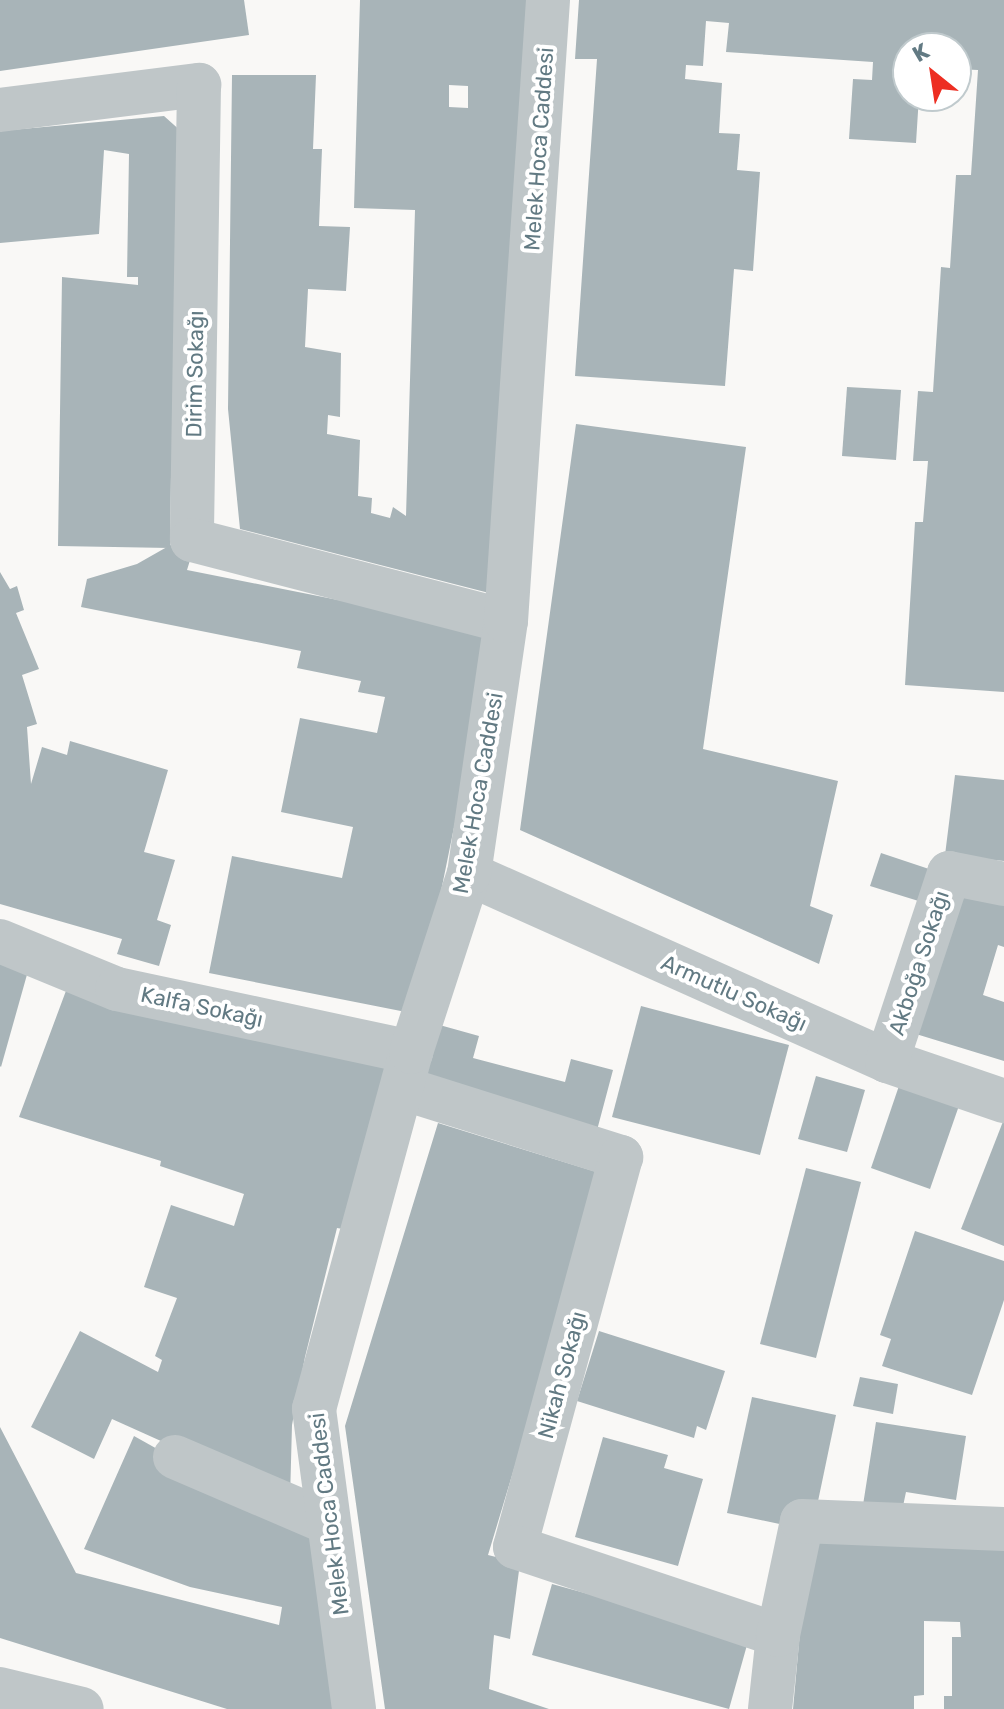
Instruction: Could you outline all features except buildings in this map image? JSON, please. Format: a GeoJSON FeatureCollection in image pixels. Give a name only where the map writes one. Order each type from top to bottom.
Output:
{"type":"FeatureCollection","features":[{"type":"Feature","properties":{"kind":"street","name":"Melek Hoca Caddesi"},"geometry":{"type":"LineString","coordinates":[[354,1709],[314,1409],[407,1070],[469,874],[506,621],[548,0]]}},
{"type":"Feature","properties":{"kind":"street","name":"Dirim Sokağı"},"geometry":{"type":"LineString","coordinates":[[0,110],[199,85],[192,540],[506,621]]}},
{"type":"Feature","properties":{"kind":"street","name":"Akboğa Sokağı"},"geometry":{"type":"LineString","coordinates":[[887,1061],[949,873],[1004,884]]}},
{"type":"Feature","properties":{"kind":"street","name":"Armutlu Sokağı"},"geometry":{"type":"LineString","coordinates":[[469,874],[887,1061],[1004,1101]]}},
{"type":"Feature","properties":{"kind":"street","name":"Kalfa Sokağı"},"geometry":{"type":"LineString","coordinates":[[0,941],[117,989],[407,1070]]}},
{"type":"Feature","properties":{"kind":"street","name":"Nikah Sokağı"},"geometry":{"type":"LineString","coordinates":[[407,1070],[621,1157],[515,1547],[778,1635]]}},
{"type":"Feature","properties":{"kind":"street"},"geometry":{"type":"LineString","coordinates":[[175,1457],[327,1522]]}},
{"type":"Feature","properties":{"kind":"street"},"geometry":{"type":"LineString","coordinates":[[770,1709],[778,1635],[802,1521],[1004,1529]]}},
{"type":"Feature","properties":{"kind":"street"},"geometry":{"type":"LineString","coordinates":[[0,1689],[82,1709]]}}]}
